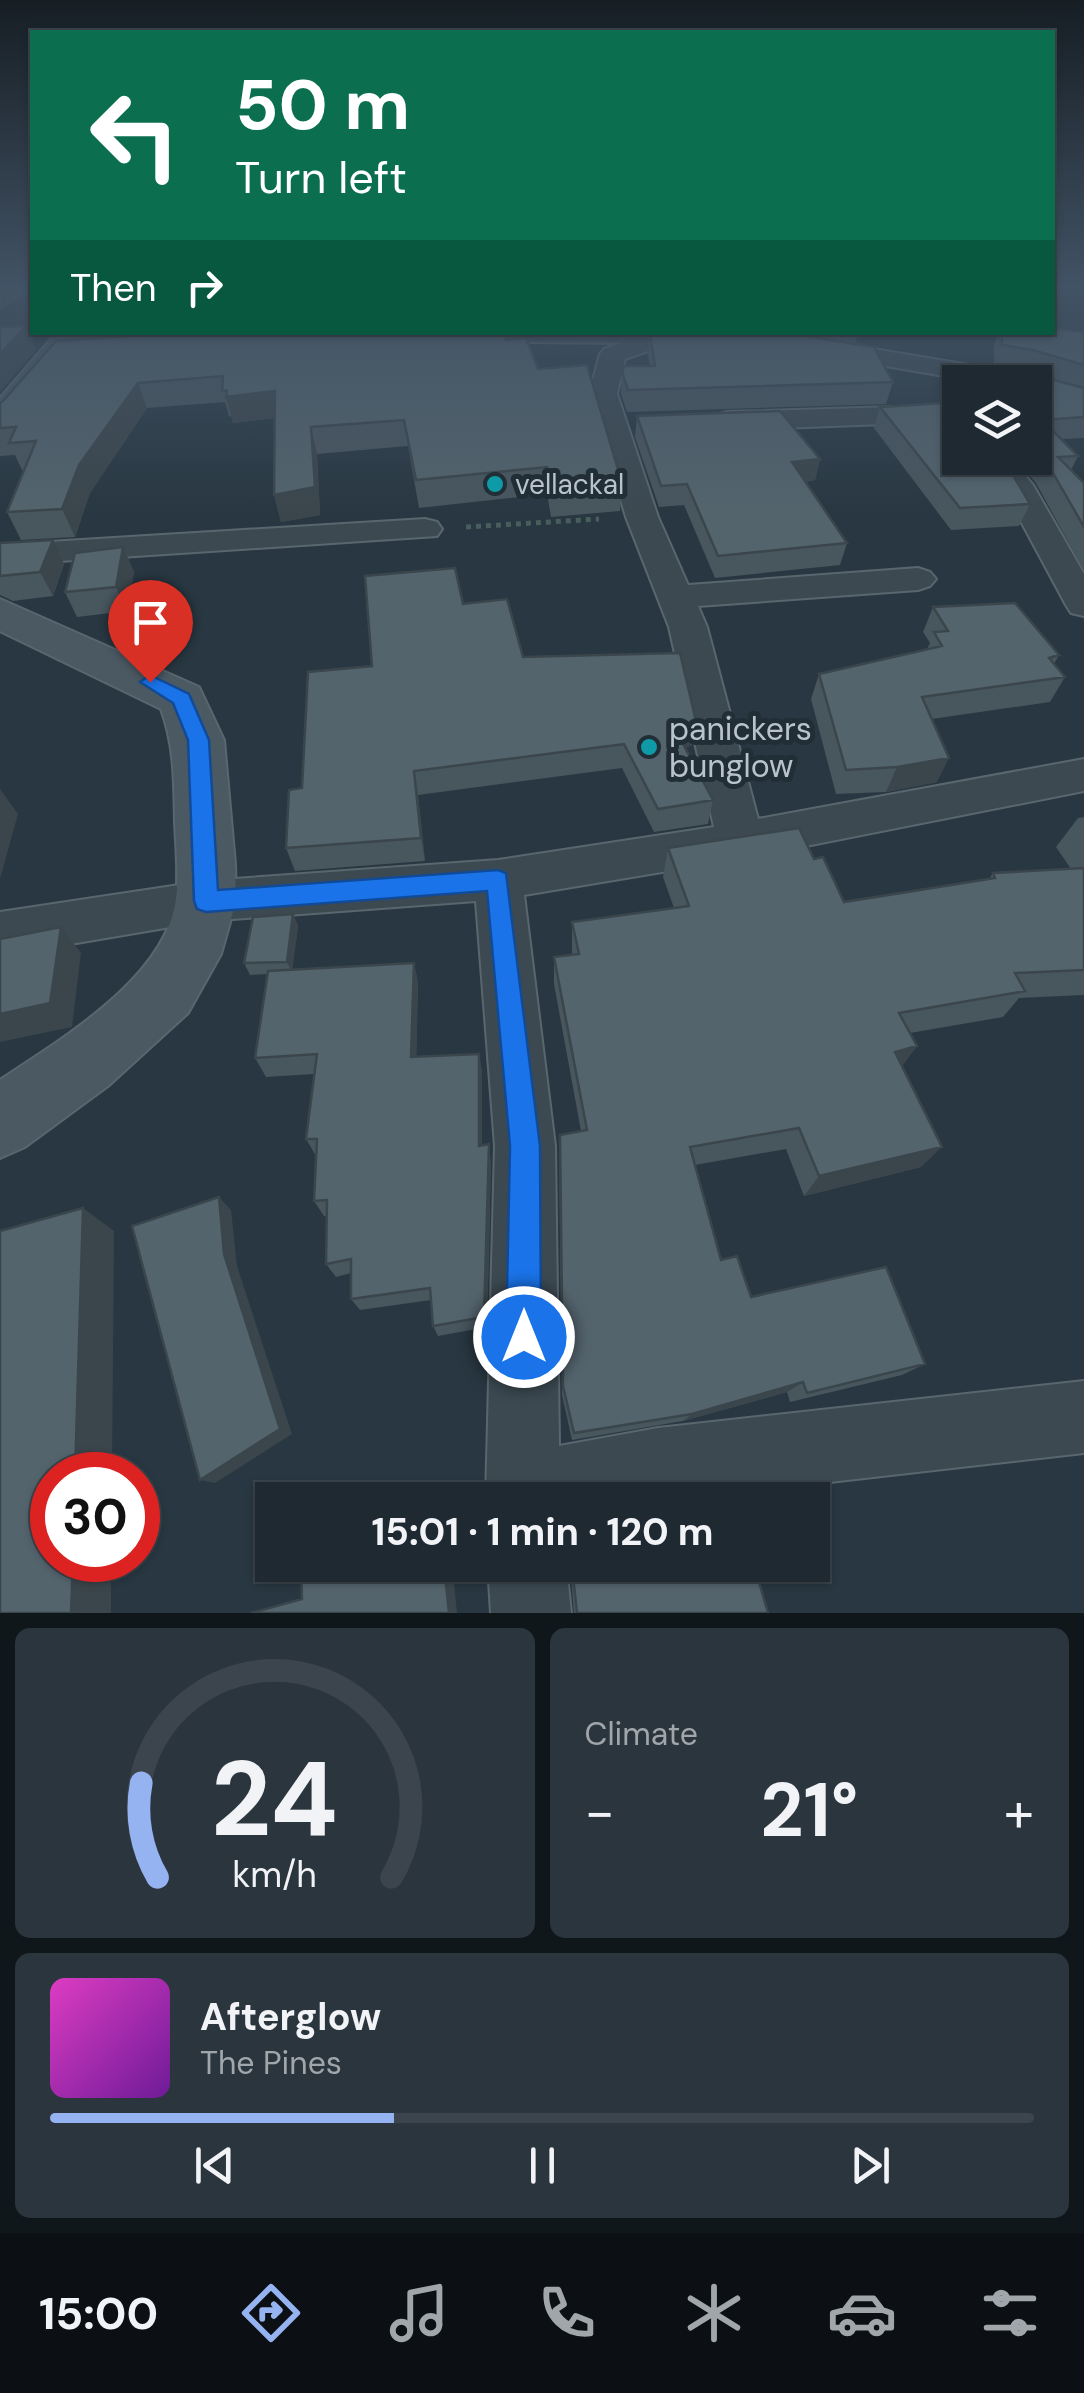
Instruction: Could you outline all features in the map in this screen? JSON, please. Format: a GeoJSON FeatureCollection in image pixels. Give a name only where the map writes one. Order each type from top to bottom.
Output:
{"type":"FeatureCollection","features":[{"type":"Feature","properties":{"kind":"main road"},"geometry":{"type":"LineString","coordinates":[[0,420],[60,362]]}},
{"type":"Feature","properties":{"kind":"main road"},"geometry":{"type":"LineString","coordinates":[[0,613],[182,699],[198,740],[206,901],[190,954],[165,992],[84,1063],[0,1122]]}},
{"type":"Feature","properties":{"kind":"street"},"geometry":{"type":"LineString","coordinates":[[611,362],[603,394],[642,517],[688,628],[740,841]]}},
{"type":"Feature","properties":{"kind":"street"},"geometry":{"type":"LineString","coordinates":[[897,362],[942,370]]}},
{"type":"Feature","properties":{"kind":"street"},"geometry":{"type":"LineString","coordinates":[[690,422],[942,415]]}},
{"type":"Feature","properties":{"kind":"street"},"geometry":{"type":"LineString","coordinates":[[613,425],[651,424]]}},
{"type":"Feature","properties":{"kind":"street"},"geometry":{"type":"LineString","coordinates":[[1008,475],[1084,605]]}},
{"type":"Feature","properties":{"kind":"street"},"geometry":{"type":"LineString","coordinates":[[0,555],[425,529]]}},
{"type":"Feature","properties":{"kind":"street"},"geometry":{"type":"LineString","coordinates":[[676,598],[918,579]]}},
{"type":"Feature","properties":{"kind":"street"},"geometry":{"type":"LineString","coordinates":[[0,934],[206,901],[498,880],[740,841],[1084,775]]}},
{"type":"Feature","properties":{"kind":"street"},"geometry":{"type":"LineString","coordinates":[[498,880],[525,1146],[523,1482]]}},
{"type":"Feature","properties":{"kind":"street"},"geometry":{"type":"LineString","coordinates":[[582,1482],[658,1465],[1084,1417]]}},
{"type":"Feature","properties":{"kind":"street"},"geometry":{"type":"LineString","coordinates":[[529,1582],[531,1613]]}},
{"type":"Feature","properties":{"kind":"path"},"geometry":{"type":"LineString","coordinates":[[425,529],[642,517]]}},
{"type":"Feature","properties":{"kind":"building"},"geometry":{"type":"Polygon","coordinates":[[[37,362],[535,362],[538,369],[587,365],[622,483],[552,489],[547,467],[416,480],[404,420],[311,427],[315,487],[274,495],[275,391],[226,397],[223,376],[138,383],[79,465],[62,509],[7,512],[36,441],[9,443],[16,427],[0,428],[2,402],[37,362]]]}},
{"type":"Feature","properties":{"kind":"building"},"geometry":{"type":"Polygon","coordinates":[[[654,362],[882,362],[893,382],[628,390],[624,366],[655,366],[654,362]]]}},
{"type":"Feature","properties":{"kind":"building"},"geometry":{"type":"Polygon","coordinates":[[[1052,379],[1084,388],[1084,417],[1052,419],[1052,379]]]}},
{"type":"Feature","properties":{"kind":"building"},"geometry":{"type":"Polygon","coordinates":[[[942,403],[942,475],[1013,475],[1030,504],[960,508],[880,407],[942,403]]]}},
{"type":"Feature","properties":{"kind":"building"},"geometry":{"type":"Polygon","coordinates":[[[780,411],[820,459],[792,462],[847,543],[718,556],[687,484],[661,486],[637,416],[780,411]]]}},
{"type":"Feature","properties":{"kind":"building"},"geometry":{"type":"Polygon","coordinates":[[[1052,430],[1078,456],[1058,457],[1084,483],[1084,527],[1052,471],[1052,430]]]}},
{"type":"Feature","properties":{"kind":"building"},"geometry":{"type":"Polygon","coordinates":[[[53,540],[40,572],[0,576],[0,543],[53,540]]]}},
{"type":"Feature","properties":{"kind":"building"},"geometry":{"type":"Polygon","coordinates":[[[123,547],[116,587],[65,592],[75,553],[123,547]]]}},
{"type":"Feature","properties":{"kind":"building"},"geometry":{"type":"Polygon","coordinates":[[[455,568],[463,604],[507,599],[523,657],[680,653],[696,721],[675,729],[713,800],[658,809],[624,744],[414,771],[421,838],[286,848],[289,790],[302,788],[308,672],[372,666],[365,576],[455,568]]]}},
{"type":"Feature","properties":{"kind":"building"},"geometry":{"type":"Polygon","coordinates":[[[1015,603],[1059,655],[1049,658],[1065,677],[922,697],[949,758],[846,770],[819,674],[942,646],[934,632],[948,631],[933,607],[1015,603]]]}},
{"type":"Feature","properties":{"kind":"building"},"geometry":{"type":"Polygon","coordinates":[[[799,828],[814,859],[823,857],[844,902],[995,878],[993,873],[1084,868],[1084,970],[1015,973],[1025,991],[899,1013],[917,1046],[895,1052],[942,1147],[819,1176],[799,1128],[690,1147],[721,1260],[737,1256],[751,1297],[886,1267],[925,1364],[807,1393],[803,1382],[692,1414],[574,1433],[563,1386],[560,1135],[587,1130],[554,957],[579,954],[572,922],[689,906],[668,848],[799,828]]]}},
{"type":"Feature","properties":{"kind":"building"},"geometry":{"type":"Polygon","coordinates":[[[293,914],[287,962],[244,963],[253,917],[293,914]]]}},
{"type":"Feature","properties":{"kind":"building"},"geometry":{"type":"Polygon","coordinates":[[[61,927],[50,1003],[0,1014],[0,939],[61,927]]]}},
{"type":"Feature","properties":{"kind":"building"},"geometry":{"type":"Polygon","coordinates":[[[414,963],[411,1057],[479,1054],[479,1146],[489,1144],[484,1317],[433,1326],[430,1288],[351,1299],[351,1259],[326,1264],[327,1200],[314,1201],[317,1139],[306,1139],[317,1054],[255,1058],[268,971],[414,963]]]}},
{"type":"Feature","properties":{"kind":"building"},"geometry":{"type":"Polygon","coordinates":[[[219,1197],[224,1254],[280,1429],[200,1480],[132,1226],[219,1197]]]}},
{"type":"Feature","properties":{"kind":"building"},"geometry":{"type":"Polygon","coordinates":[[[83,1208],[76,1452],[30,1452],[30,1582],[72,1582],[71,1613],[0,1613],[0,1231],[83,1208]]]}},
{"type":"Feature","properties":{"kind":"building"},"geometry":{"type":"Polygon","coordinates":[[[302,1582],[446,1582],[449,1613],[251,1613],[302,1599],[302,1582]]]}},
{"type":"Feature","properties":{"kind":"building"},"geometry":{"type":"Polygon","coordinates":[[[574,1582],[759,1582],[768,1613],[577,1613],[574,1582]]]}},
{"type":"Feature","properties":{"kind":"place","name":"vellackal"},"geometry":{"type":"Point","coordinates":[495,484]}},
{"type":"Feature","properties":{"kind":"place","name":"panickers bunglow"},"geometry":{"type":"Point","coordinates":[649,747]}},
{"type":"Feature","properties":{"kind":"route"},"geometry":{"type":"LineString","coordinates":[[150,682],[182,699],[198,740],[206,901],[498,880],[525,1146],[524,1337]]}}]}
